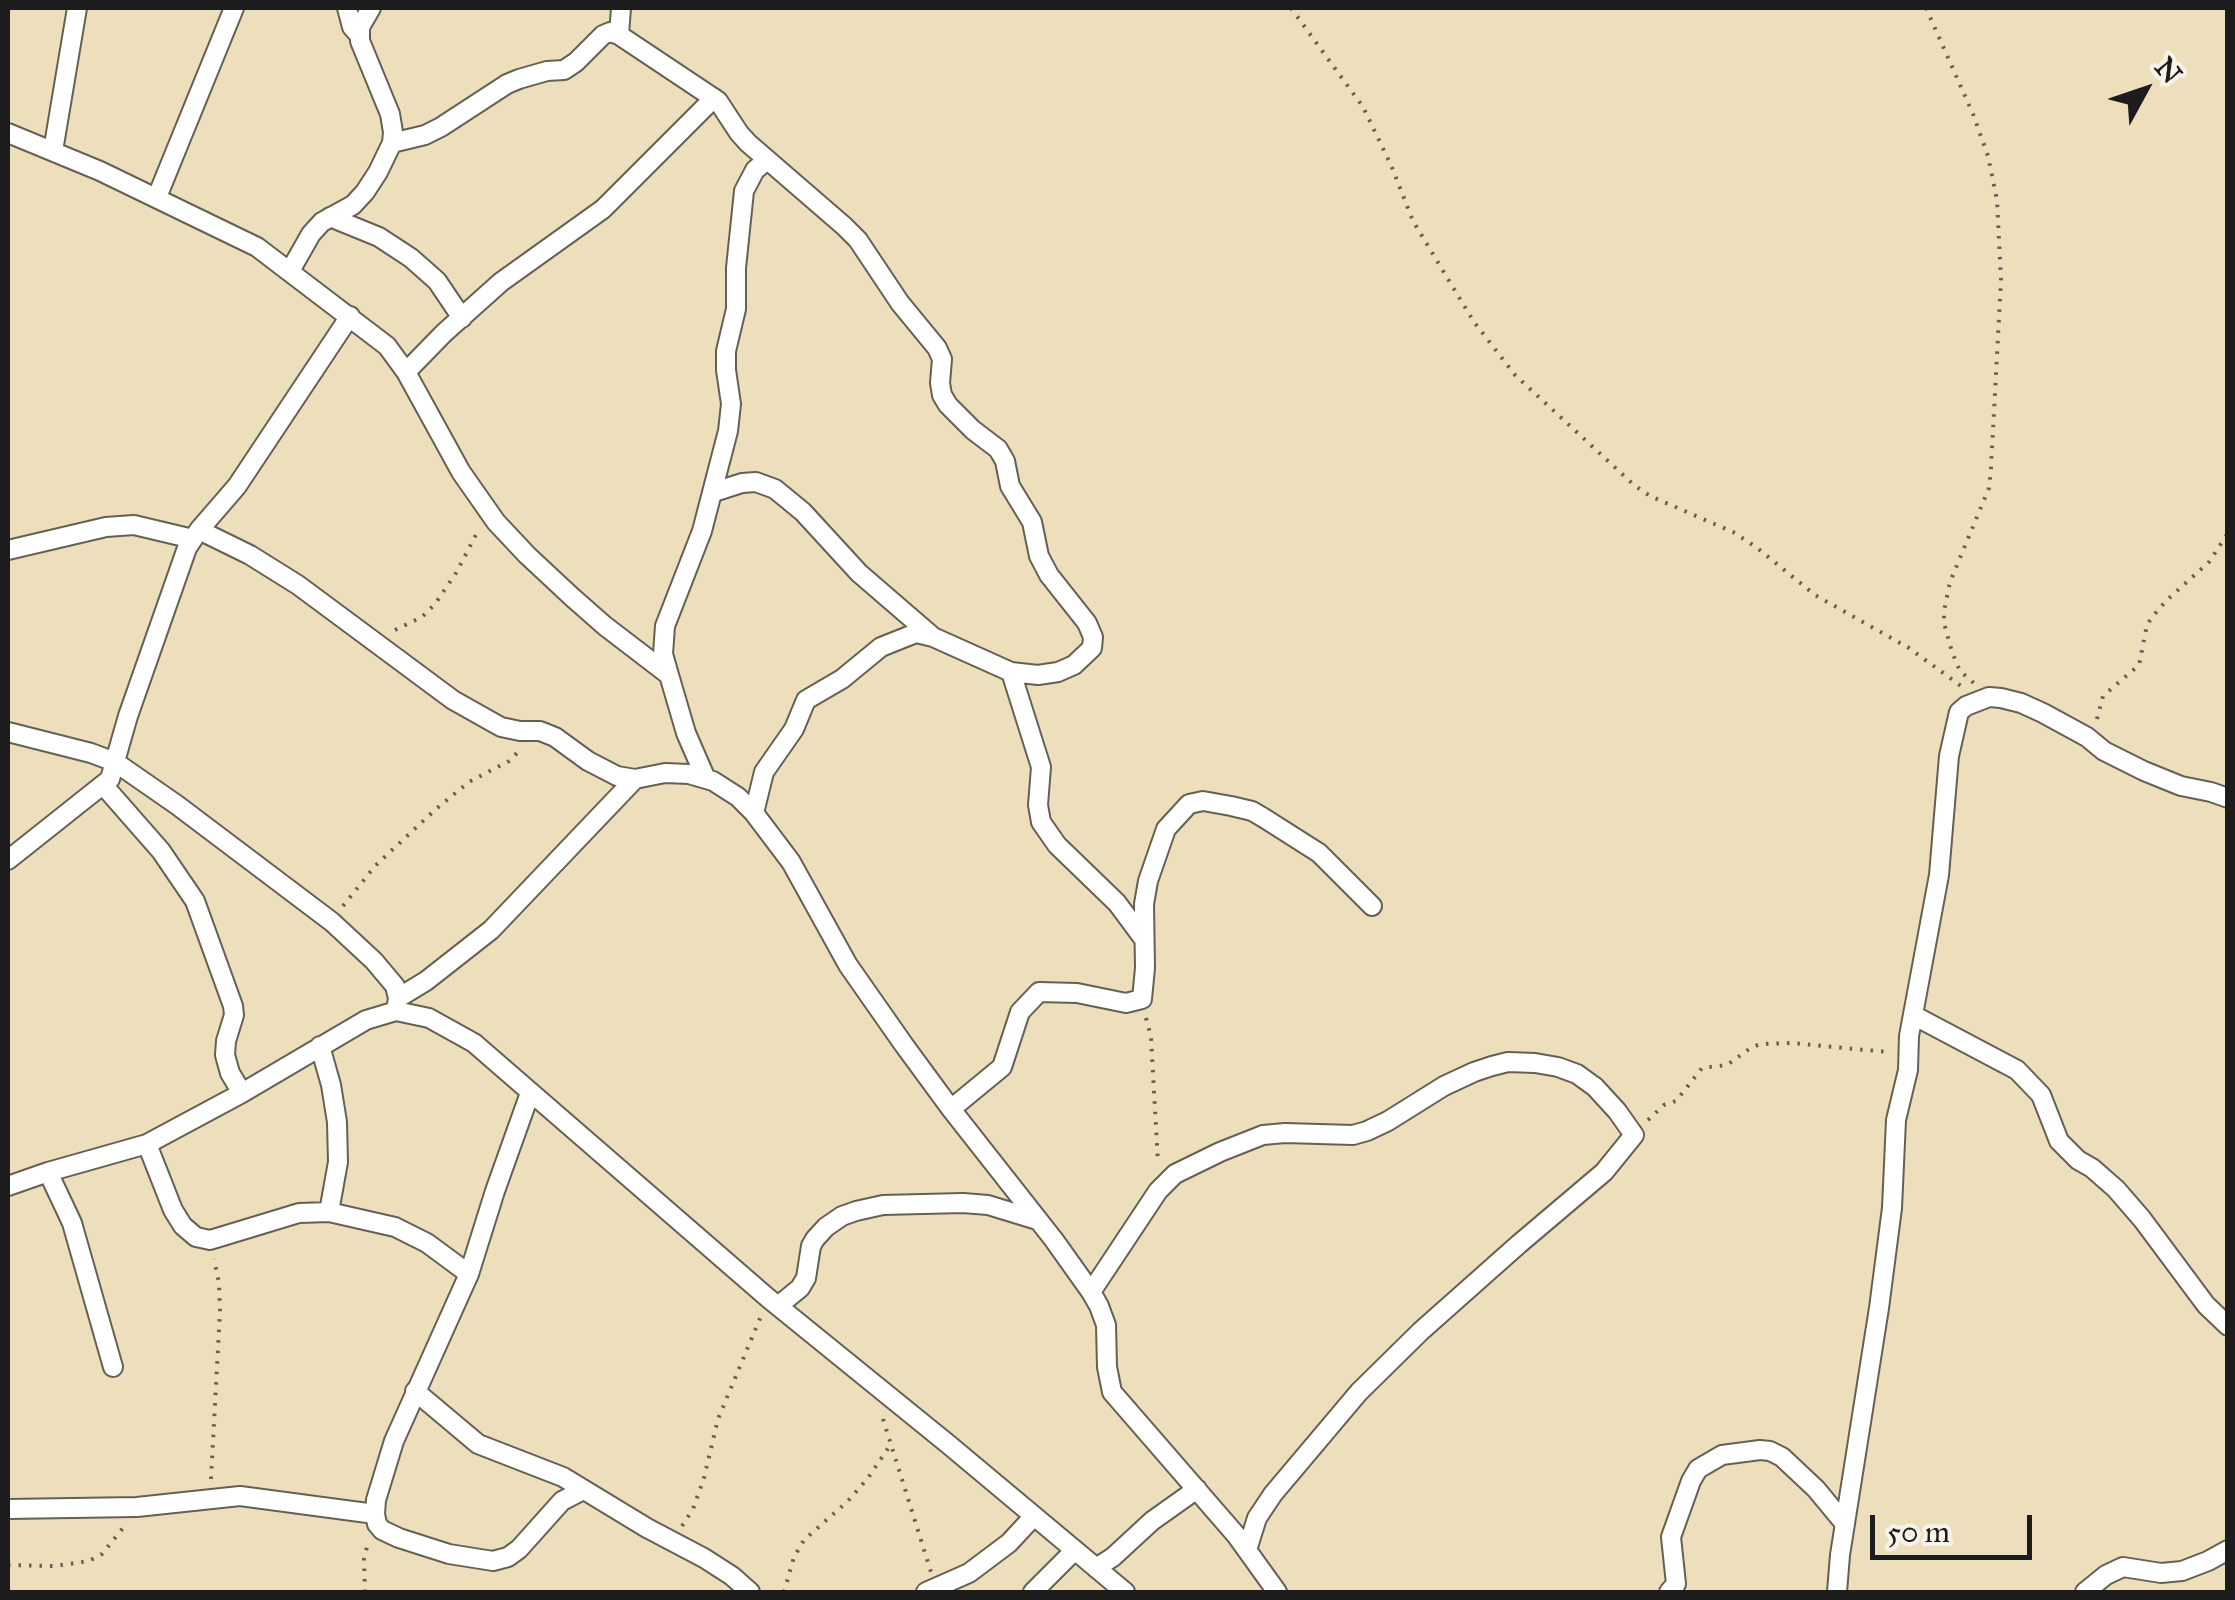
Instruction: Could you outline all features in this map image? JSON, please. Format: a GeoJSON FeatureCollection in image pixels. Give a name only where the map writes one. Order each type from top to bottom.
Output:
{"type":"FeatureCollection","features":[{"type":"Feature","properties":{"kind":"street"},"geometry":{"type":"LineString","coordinates":[[53,151],[77,8]]}},
{"type":"Feature","properties":{"kind":"street"},"geometry":{"type":"LineString","coordinates":[[157,197],[234,8]]}},
{"type":"Feature","properties":{"kind":"street"},"geometry":{"type":"LineString","coordinates":[[346,8],[352,27],[360,36]]}},
{"type":"Feature","properties":{"kind":"street"},"geometry":{"type":"LineString","coordinates":[[290,271],[310,234],[364,192],[392,143],[390,114],[360,36],[360,27],[371,8]]}},
{"type":"Feature","properties":{"kind":"street"},"geometry":{"type":"LineString","coordinates":[[619,35],[621,8]]}},
{"type":"Feature","properties":{"kind":"street"},"geometry":{"type":"LineString","coordinates":[[392,143],[441,127],[506,84],[532,74],[564,70],[610,32],[714,98],[739,133],[858,240],[900,303],[929,336],[942,359],[942,395],[956,414],[998,449],[1010,486],[1032,522],[1038,556],[1087,623],[1092,648],[1074,665],[1038,674],[1011,672],[968,655],[933,637],[859,573],[803,512],[775,489],[756,482],[714,492]]}},
{"type":"Feature","properties":{"kind":"street"},"geometry":{"type":"LineString","coordinates":[[406,372],[501,282],[602,209],[714,98]]}},
{"type":"Feature","properties":{"kind":"street"},"geometry":{"type":"LineString","coordinates":[[8,133],[157,197],[257,247],[387,346],[406,372],[460,472],[489,512],[572,597],[669,675]]}},
{"type":"Feature","properties":{"kind":"street"},"geometry":{"type":"LineString","coordinates":[[706,778],[686,733],[663,654],[665,626],[714,492],[731,415],[726,351],[736,310],[744,191],[755,170],[767,160]]}},
{"type":"Feature","properties":{"kind":"street"},"geometry":{"type":"LineString","coordinates":[[330,218],[379,236],[412,258],[437,281],[462,318]]}},
{"type":"Feature","properties":{"kind":"street"},"geometry":{"type":"LineString","coordinates":[[8,860],[110,779],[187,548],[237,486],[350,316]]}},
{"type":"Feature","properties":{"kind":"street"},"geometry":{"type":"LineString","coordinates":[[8,550],[106,526],[134,524],[196,534],[250,554],[298,584],[453,700],[501,727],[540,731],[555,737],[617,776],[635,779],[689,774],[706,778],[738,797],[791,862],[848,965],[950,1110],[1091,1292],[1106,1324],[1112,1392],[1197,1489],[1277,1592]]}},
{"type":"Feature","properties":{"kind":"street"},"geometry":{"type":"LineString","coordinates":[[754,813],[764,772],[794,728],[806,700],[842,679],[881,646],[916,633],[933,637]]}},
{"type":"Feature","properties":{"kind":"street"},"geometry":{"type":"LineString","coordinates":[[1011,672],[1042,767],[1038,804],[1041,822],[1057,845],[1117,904],[1143,938]]}},
{"type":"Feature","properties":{"kind":"street"},"geometry":{"type":"LineString","coordinates":[[1838,1592],[1840,1555],[1880,1308],[1892,1208],[1896,1120],[1908,1070],[1913,1015],[1938,875],[1949,756],[1959,712],[1985,699],[2022,703],[2161,779],[2228,798]]}},
{"type":"Feature","properties":{"kind":"street"},"geometry":{"type":"LineString","coordinates":[[8,732],[115,762],[178,805],[332,922],[388,975],[395,986],[397,1004]]}},
{"type":"Feature","properties":{"kind":"street"},"geometry":{"type":"LineString","coordinates":[[8,1186],[147,1144],[397,1004],[491,930],[635,779]]}},
{"type":"Feature","properties":{"kind":"street"},"geometry":{"type":"LineString","coordinates":[[104,786],[161,850],[195,902],[233,1006],[225,1055],[242,1094]]}},
{"type":"Feature","properties":{"kind":"street"},"geometry":{"type":"LineString","coordinates":[[950,1110],[1002,1067],[1020,1012],[1039,992],[1077,992],[1126,1003],[1142,999],[1148,881],[1166,828],[1190,804],[1202,801],[1252,811],[1332,865],[1372,906]]}},
{"type":"Feature","properties":{"kind":"street"},"geometry":{"type":"LineString","coordinates":[[397,1004],[474,1043],[773,1302],[1124,1592]]}},
{"type":"Feature","properties":{"kind":"street"},"geometry":{"type":"LineString","coordinates":[[1913,1015],[2003,1061],[2024,1077],[2041,1095],[2059,1141],[2116,1189],[2206,1305],[2228,1326]]}},
{"type":"Feature","properties":{"kind":"street"},"geometry":{"type":"LineString","coordinates":[[320,1046],[337,1122],[338,1162],[330,1212]]}},
{"type":"Feature","properties":{"kind":"street"},"geometry":{"type":"LineString","coordinates":[[1091,1292],[1158,1191],[1176,1174],[1262,1135],[1352,1135],[1368,1131],[1444,1086],[1508,1062],[1558,1066],[1577,1074],[1595,1087],[1634,1135],[1604,1172],[1420,1332],[1360,1392],[1273,1494],[1257,1518],[1247,1550]]}},
{"type":"Feature","properties":{"kind":"street"},"geometry":{"type":"LineString","coordinates":[[530,1093],[470,1274],[394,1441],[376,1500],[376,1519],[382,1530],[399,1538],[449,1554],[493,1562],[508,1558],[562,1501],[583,1490]]}},
{"type":"Feature","properties":{"kind":"street"},"geometry":{"type":"LineString","coordinates":[[147,1144],[173,1210],[196,1237],[210,1240],[299,1213],[330,1212],[395,1227],[470,1274]]}},
{"type":"Feature","properties":{"kind":"street"},"geometry":{"type":"LineString","coordinates":[[48,1172],[72,1224],[113,1367]]}},
{"type":"Feature","properties":{"kind":"street"},"geometry":{"type":"LineString","coordinates":[[773,1302],[800,1288],[815,1239],[842,1216],[856,1211],[882,1205],[963,1203],[988,1205],[1037,1220]]}},
{"type":"Feature","properties":{"kind":"street"},"geometry":{"type":"LineString","coordinates":[[415,1391],[478,1444],[563,1477],[732,1576],[750,1592]]}},
{"type":"Feature","properties":{"kind":"street"},"geometry":{"type":"LineString","coordinates":[[1669,1592],[1676,1584],[1670,1537],[1690,1481],[1698,1469],[1722,1455],[1760,1450],[1782,1457],[1845,1524]]}},
{"type":"Feature","properties":{"kind":"street"},"geometry":{"type":"LineString","coordinates":[[1096,1568],[1197,1489]]}},
{"type":"Feature","properties":{"kind":"street"},"geometry":{"type":"LineString","coordinates":[[8,1509],[137,1507],[240,1496],[376,1519]]}},
{"type":"Feature","properties":{"kind":"street"},"geometry":{"type":"LineString","coordinates":[[931,1590],[980,1565],[1034,1516]]}},
{"type":"Feature","properties":{"kind":"street"},"geometry":{"type":"LineString","coordinates":[[1033,1592],[1075,1550]]}},
{"type":"Feature","properties":{"kind":"street"},"geometry":{"type":"LineString","coordinates":[[2085,1592],[2106,1574],[2123,1568],[2161,1573],[2182,1571],[2228,1550]]}},
{"type":"Feature","properties":{"kind":"path"},"geometry":{"type":"LineString","coordinates":[[1292,8],[1364,107],[1413,220],[1474,322],[1515,375],[1634,485],[1650,496],[1734,532],[1815,595],[1909,648],[1985,699]]}},
{"type":"Feature","properties":{"kind":"path"},"geometry":{"type":"LineString","coordinates":[[1926,8],[1973,114],[1997,200],[2000,280],[1989,488],[1950,582],[1944,623],[1960,670],[1985,699]]}},
{"type":"Feature","properties":{"kind":"path"},"geometry":{"type":"LineString","coordinates":[[366,636],[397,630],[422,617],[435,604],[489,512]]}},
{"type":"Feature","properties":{"kind":"path"},"geometry":{"type":"LineString","coordinates":[[2104,751],[2104,734],[2097,724],[2103,696],[2139,664],[2152,617],[2209,562],[2228,532]]}},
{"type":"Feature","properties":{"kind":"path"},"geometry":{"type":"LineString","coordinates":[[332,922],[375,866],[405,837],[470,782],[510,761],[530,731]]}},
{"type":"Feature","properties":{"kind":"path"},"geometry":{"type":"LineString","coordinates":[[1142,999],[1151,1037],[1158,1191]]}},
{"type":"Feature","properties":{"kind":"path"},"geometry":{"type":"LineString","coordinates":[[1634,1135],[1658,1109],[1676,1101],[1702,1068],[1727,1064],[1752,1046],[1791,1043],[1908,1052]]}},
{"type":"Feature","properties":{"kind":"path"},"geometry":{"type":"LineString","coordinates":[[210,1240],[220,1311],[210,1499]]}},
{"type":"Feature","properties":{"kind":"path"},"geometry":{"type":"LineString","coordinates":[[672,1541],[693,1509],[718,1419],[773,1302]]}},
{"type":"Feature","properties":{"kind":"path"},"geometry":{"type":"LineString","coordinates":[[870,1381],[931,1590]]}},
{"type":"Feature","properties":{"kind":"path"},"geometry":{"type":"LineString","coordinates":[[784,1592],[804,1540],[848,1501],[891,1444]]}},
{"type":"Feature","properties":{"kind":"path"},"geometry":{"type":"LineString","coordinates":[[8,1565],[55,1566],[89,1561],[111,1544],[137,1507]]}},
{"type":"Feature","properties":{"kind":"path"},"geometry":{"type":"LineString","coordinates":[[364,1592],[364,1559],[376,1519]]}}]}
